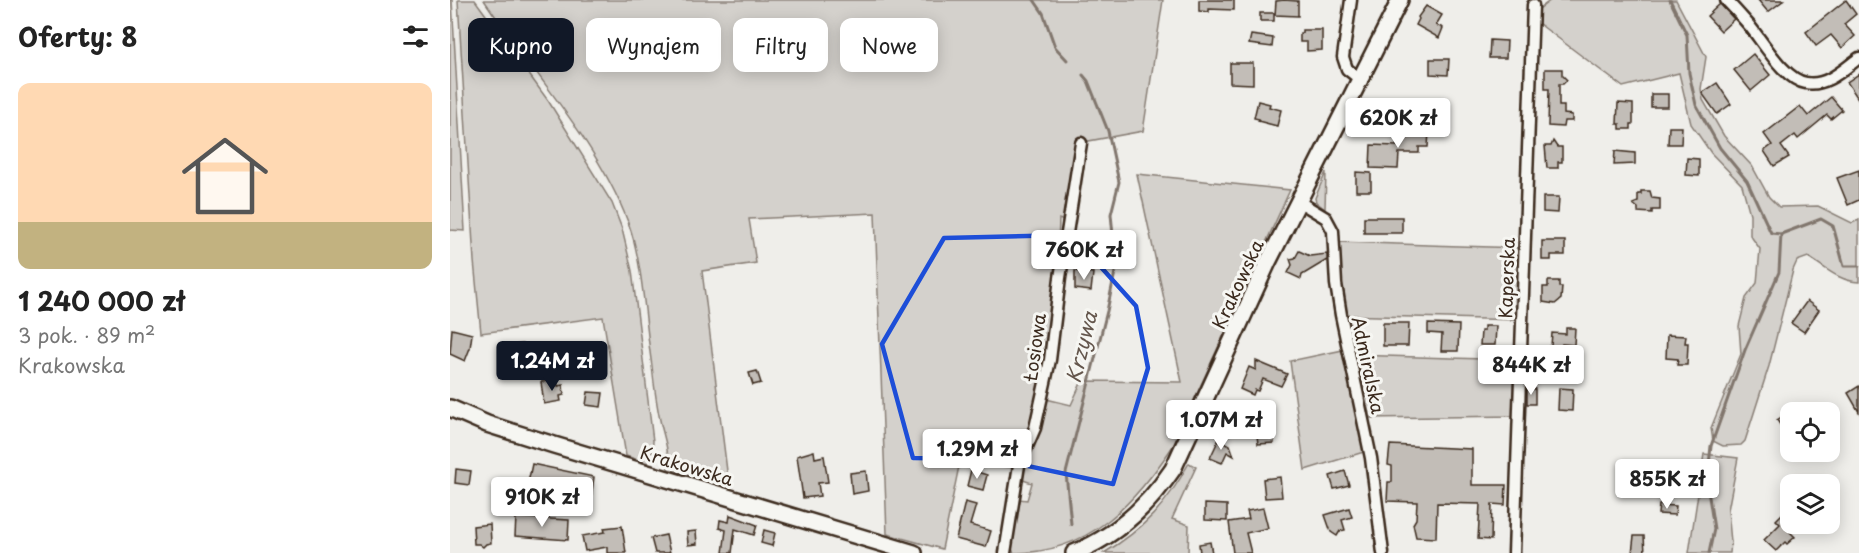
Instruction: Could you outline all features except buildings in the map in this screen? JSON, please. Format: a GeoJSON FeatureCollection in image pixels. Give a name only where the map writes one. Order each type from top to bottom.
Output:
{"type":"FeatureCollection","features":[{"type":"Feature","properties":{"kind":"main road","name":"Krakowska"},"geometry":{"type":"LineString","coordinates":[[1074,553],[1120,527],[1152,497],[1173,469],[1298,201],[1400,0]]}},
{"type":"Feature","properties":{"kind":"main road","name":"Krakowska"},"geometry":{"type":"LineString","coordinates":[[450,408],[542,441],[914,553]]}},
{"type":"Feature","properties":{"kind":"street"},"geometry":{"type":"LineString","coordinates":[[1351,0],[1343,57],[1347,69],[1361,80]]}},
{"type":"Feature","properties":{"kind":"street"},"geometry":{"type":"LineString","coordinates":[[1726,0],[1748,24],[1785,72],[1796,80],[1806,84],[1818,83],[1834,76],[1859,58]]}},
{"type":"Feature","properties":{"kind":"street","name":"Kaperska"},"geometry":{"type":"LineString","coordinates":[[1514,553],[1533,5]]}},
{"type":"Feature","properties":{"kind":"street","name":"Łosiowa"},"geometry":{"type":"LineString","coordinates":[[1005,553],[1019,465],[1035,428],[1050,360],[1081,143]]}},
{"type":"Feature","properties":{"kind":"street","name":"Admiralska"},"geometry":{"type":"LineString","coordinates":[[1298,201],[1326,218],[1332,231],[1339,305],[1371,458],[1383,553]]}},
{"type":"Feature","properties":{"kind":"highlighted area"},"geometry":{"type":"Polygon","coordinates":[[[1072,235],[1136,306],[1148,368],[1113,484],[995,459],[913,458],[882,344],[944,238],[1072,235]]]}},
{"type":"Feature","properties":{"kind":"shaded area"},"geometry":{"type":"Polygon","coordinates":[[[450,0],[452,0],[465,231],[450,230],[450,0]]]}},
{"type":"Feature","properties":{"kind":"shaded area"},"geometry":{"type":"Polygon","coordinates":[[[458,0],[475,0],[488,18],[468,18],[468,72],[527,72],[549,102],[612,203],[622,229],[632,271],[653,441],[648,463],[626,456],[603,317],[481,333],[474,261],[458,0]]]}},
{"type":"Feature","properties":{"kind":"shaded area"},"geometry":{"type":"Polygon","coordinates":[[[484,0],[1163,0],[1143,131],[1078,143],[1066,222],[1059,219],[1055,297],[1049,349],[1039,400],[1027,442],[1016,468],[960,461],[942,549],[887,534],[875,213],[749,219],[756,263],[702,271],[729,487],[668,469],[667,449],[655,393],[637,255],[628,222],[615,193],[582,135],[536,72],[574,72],[574,18],[496,18],[484,0]]]}},
{"type":"Feature","properties":{"kind":"shaded area"},"geometry":{"type":"Polygon","coordinates":[[[1551,0],[1676,0],[1706,57],[1701,89],[1703,100],[1724,136],[1752,166],[1769,197],[1779,207],[1818,206],[1852,223],[1859,220],[1859,282],[1838,276],[1808,257],[1797,261],[1769,366],[1745,441],[1741,445],[1723,446],[1713,441],[1711,428],[1741,354],[1739,326],[1746,298],[1757,283],[1760,249],[1750,235],[1750,214],[1742,185],[1711,153],[1691,124],[1679,73],[1623,87],[1534,20],[1535,12],[1551,0]]]}},
{"type":"Feature","properties":{"kind":"shaded area"},"geometry":{"type":"Polygon","coordinates":[[[1326,172],[1325,209],[1316,202],[1315,198],[1326,172]]]}},
{"type":"Feature","properties":{"kind":"shaded area"},"geometry":{"type":"Polygon","coordinates":[[[1137,174],[1290,190],[1173,446],[1158,467],[1126,505],[1087,534],[1041,551],[1014,553],[1011,547],[1019,499],[1027,500],[1032,483],[1020,479],[1046,399],[1071,405],[1082,381],[1182,382],[1137,174]]]}},
{"type":"Feature","properties":{"kind":"shaded area"},"geometry":{"type":"Polygon","coordinates":[[[1336,242],[1520,248],[1518,320],[1343,315],[1336,242]]]}},
{"type":"Feature","properties":{"kind":"shaded area"},"geometry":{"type":"Polygon","coordinates":[[[1343,350],[1367,451],[1305,470],[1290,361],[1343,350]]]}},
{"type":"Feature","properties":{"kind":"shaded area"},"geometry":{"type":"Polygon","coordinates":[[[1352,355],[1516,360],[1515,416],[1366,418],[1352,355]]]}},
{"type":"Feature","properties":{"kind":"shaded area"},"geometry":{"type":"Polygon","coordinates":[[[1704,454],[1738,458],[1728,510],[1730,553],[1689,553],[1704,454]]]}},
{"type":"Feature","properties":{"kind":"shaded area"},"geometry":{"type":"Polygon","coordinates":[[[1189,463],[1196,467],[1172,519],[1189,525],[1188,553],[1104,553],[1143,525],[1172,491],[1189,463]]]}},
{"type":"Feature","properties":{"kind":"waterway","name":"Krzywa"},"geometry":{"type":"LineString","coordinates":[[1034,0],[1043,13],[1055,47],[1067,60]]}},
{"type":"Feature","properties":{"kind":"waterway"},"geometry":{"type":"LineString","coordinates":[[1670,0],[1687,35],[1689,73],[1696,105],[1720,148],[1747,181],[1771,233],[1781,234],[1821,219],[1833,226],[1844,266],[1859,266]]}},
{"type":"Feature","properties":{"kind":"waterway","name":"Krzywa"},"geometry":{"type":"LineString","coordinates":[[1071,524],[1066,473],[1116,267],[1111,214],[1119,182],[1108,131],[1088,81],[1083,75]]}},
{"type":"Feature","properties":{"kind":"waterway"},"geometry":{"type":"LineString","coordinates":[[1709,553],[1714,529],[1707,484],[1711,446],[1745,350],[1779,272],[1781,234]]}}]}
